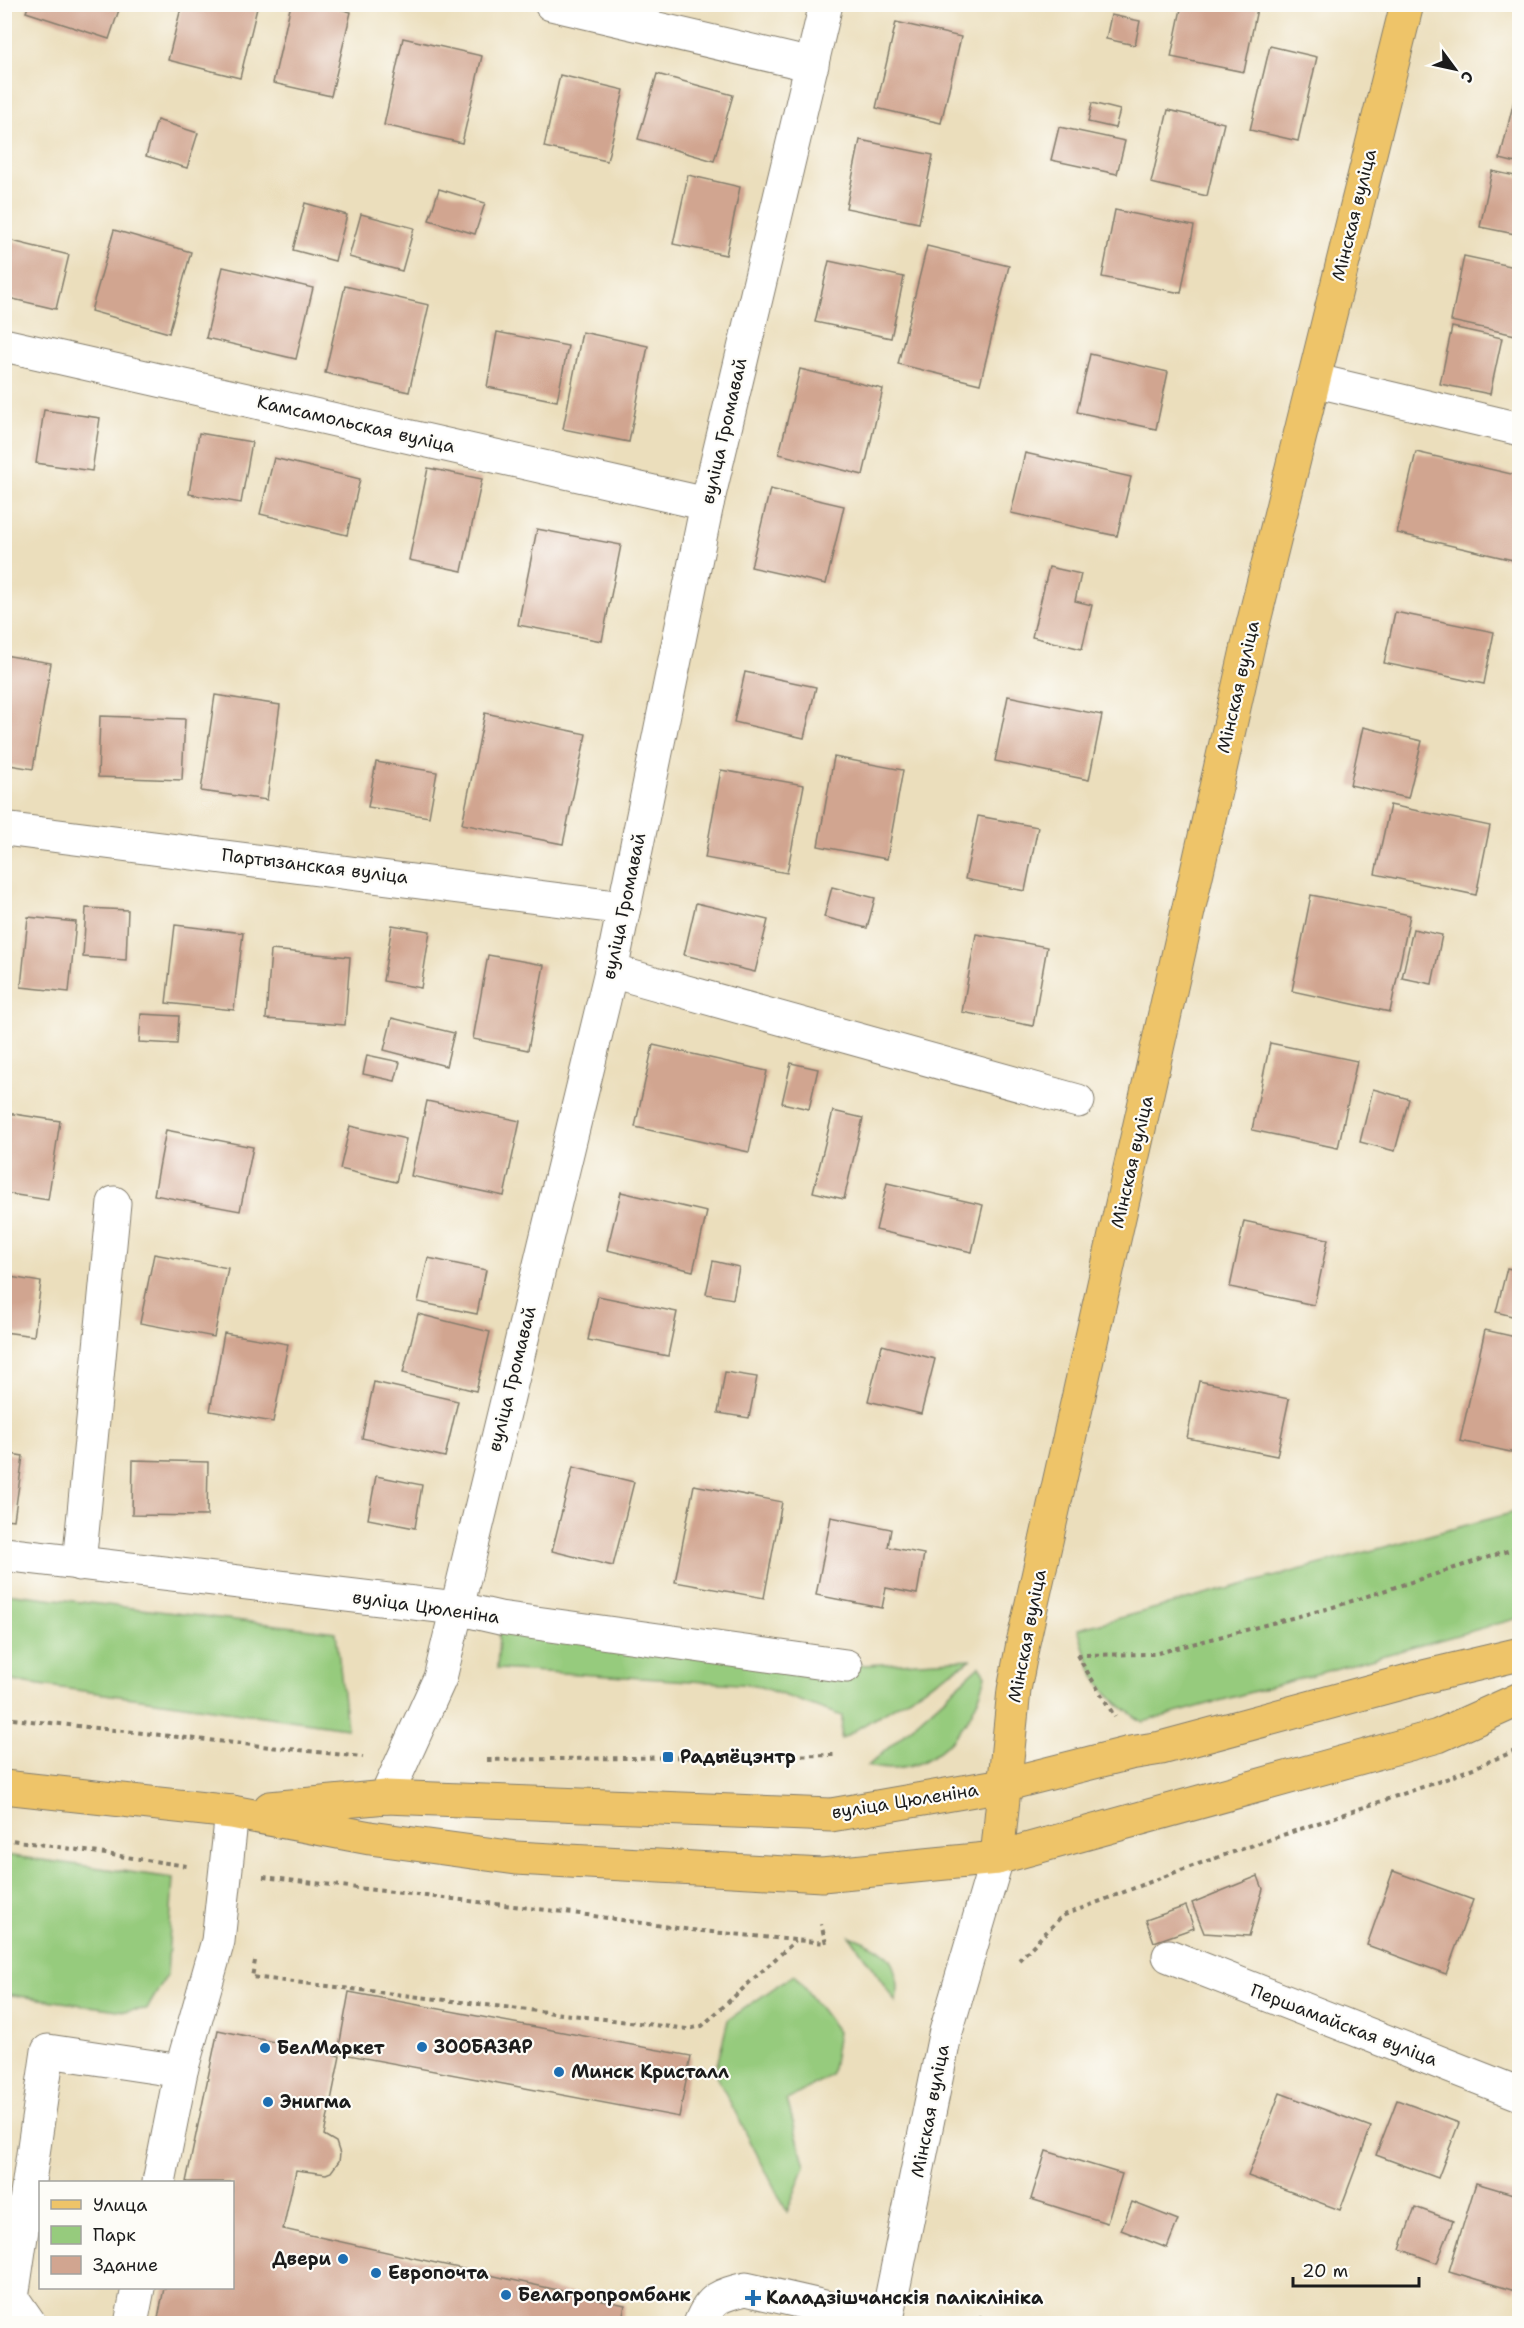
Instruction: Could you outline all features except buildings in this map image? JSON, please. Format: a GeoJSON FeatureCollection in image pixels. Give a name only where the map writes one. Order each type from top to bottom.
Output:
{"type":"FeatureCollection","features":[{"type":"Feature","properties":{"kind":"main road","name":"Мінская вуліца"},"geometry":{"type":"LineString","coordinates":[[997,1858],[1014,1690],[1023,1643],[1248,641],[1407,4]]}},
{"type":"Feature","properties":{"kind":"main road","name":"вуліца Цюленіна"},"geometry":{"type":"LineString","coordinates":[[232,1812],[386,1797],[831,1815],[1003,1785],[1130,1753],[1161,1748],[1423,1677],[1520,1654]]}},
{"type":"Feature","properties":{"kind":"main road","name":"вуліца Цюленіна"},"geometry":{"type":"LineString","coordinates":[[4,1787],[232,1812],[370,1838],[516,1858],[822,1875],[997,1858],[1438,1736],[1520,1699]]}},
{"type":"Feature","properties":{"kind":"street"},"geometry":{"type":"LineString","coordinates":[[551,4],[812,65]]}},
{"type":"Feature","properties":{"kind":"street","name":"вуліца Громавай"},"geometry":{"type":"LineString","coordinates":[[386,1797],[440,1678],[611,971],[706,504],[826,4]]}},
{"type":"Feature","properties":{"kind":"street","name":"Камсамольская вуліца"},"geometry":{"type":"LineString","coordinates":[[4,345],[706,504]]}},
{"type":"Feature","properties":{"kind":"street"},"geometry":{"type":"LineString","coordinates":[[1313,380],[1520,429]]}},
{"type":"Feature","properties":{"kind":"street","name":"Партызанская вуліца"},"geometry":{"type":"LineString","coordinates":[[4,829],[164,847],[624,908]]}},
{"type":"Feature","properties":{"kind":"street"},"geometry":{"type":"LineString","coordinates":[[611,971],[1078,1101]]}},
{"type":"Feature","properties":{"kind":"street"},"geometry":{"type":"LineString","coordinates":[[79,1564],[114,1203]]}},
{"type":"Feature","properties":{"kind":"street","name":"вуліца Цюленіна"},"geometry":{"type":"LineString","coordinates":[[4,1554],[456,1608],[500,1618],[846,1666]]}},
{"type":"Feature","properties":{"kind":"street"},"geometry":{"type":"LineString","coordinates":[[159,2181],[181,2071],[218,1941],[228,1872],[232,1812]]}},
{"type":"Feature","properties":{"kind":"street","name":"Мінская вуліца"},"geometry":{"type":"LineString","coordinates":[[886,2322],[945,2035],[997,1858]]}},
{"type":"Feature","properties":{"kind":"street","name":"Першамайская вуліца"},"geometry":{"type":"LineString","coordinates":[[1168,1956],[1520,2094]]}},
{"type":"Feature","properties":{"kind":"street"},"geometry":{"type":"LineString","coordinates":[[30,2324],[12,2298],[48,2051],[181,2071]]}},
{"type":"Feature","properties":{"kind":"street"},"geometry":{"type":"LineString","coordinates":[[4,2224],[27,2198]]}},
{"type":"Feature","properties":{"kind":"street"},"geometry":{"type":"LineString","coordinates":[[131,2324],[138,2289]]}},
{"type":"Feature","properties":{"kind":"street"},"geometry":{"type":"LineString","coordinates":[[700,2324],[712,2301],[725,2294],[746,2289],[886,2322]]}},
{"type":"Feature","properties":{"kind":"path"},"geometry":{"type":"LineString","coordinates":[[1116,1719],[1077,1655],[1154,1654],[1330,1608],[1520,1547]]}},
{"type":"Feature","properties":{"kind":"path"},"geometry":{"type":"LineString","coordinates":[[4,1718],[403,1761]]}},
{"type":"Feature","properties":{"kind":"path"},"geometry":{"type":"LineString","coordinates":[[1019,1960],[1062,1916],[1181,1870],[1446,1779],[1520,1749]]}},
{"type":"Feature","properties":{"kind":"path"},"geometry":{"type":"LineString","coordinates":[[484,1760],[837,1755]]}},
{"type":"Feature","properties":{"kind":"path"},"geometry":{"type":"LineString","coordinates":[[4,1839],[267,1877],[573,1913],[691,1930],[826,1943],[821,1924]]}},
{"type":"Feature","properties":{"kind":"path"},"geometry":{"type":"LineString","coordinates":[[265,1889],[267,1877]]}},
{"type":"Feature","properties":{"kind":"path"},"geometry":{"type":"LineString","coordinates":[[256,1957],[252,1977],[688,2029],[702,2026],[796,1940]]}},
{"type":"Feature","properties":{"kind":"green space"},"geometry":{"type":"Polygon","coordinates":[[[1519,1511],[1519,1618],[1143,1722],[1116,1702],[1099,1683],[1088,1660],[1078,1629],[1519,1511]]]}},
{"type":"Feature","properties":{"kind":"green space"},"geometry":{"type":"Polygon","coordinates":[[[5,1593],[336,1632],[347,1728],[5,1680],[5,1593]]]}},
{"type":"Feature","properties":{"kind":"green space"},"geometry":{"type":"Polygon","coordinates":[[[500,1618],[846,1666],[972,1659],[841,1739],[842,1716],[755,1685],[497,1669],[500,1618]]]}},
{"type":"Feature","properties":{"kind":"green space"},"geometry":{"type":"Polygon","coordinates":[[[980,1666],[986,1675],[980,1695],[971,1714],[945,1746],[929,1758],[910,1766],[890,1769],[868,1766],[980,1666]]]}},
{"type":"Feature","properties":{"kind":"green space"},"geometry":{"type":"Polygon","coordinates":[[[5,1855],[173,1878],[167,1975],[147,2009],[125,2011],[5,1994],[5,1855]]]}},
{"type":"Feature","properties":{"kind":"green space"},"geometry":{"type":"Polygon","coordinates":[[[850,1936],[874,1946],[889,1959],[896,1976],[896,2002],[850,1936]]]}},
{"type":"Feature","properties":{"kind":"green space"},"geometry":{"type":"Polygon","coordinates":[[[794,1974],[838,2032],[831,2075],[787,2100],[805,2166],[787,2212],[715,2073],[728,2020],[794,1974]]]}},
{"type":"Feature","properties":{"kind":"place","name":"Радыёцэнтр"},"geometry":{"type":"Point","coordinates":[668,1757]}},
{"type":"Feature","properties":{"kind":"place","name":"ЗООБАЗАР"},"geometry":{"type":"Point","coordinates":[422,2047]}},
{"type":"Feature","properties":{"kind":"place","name":"БелМаркет"},"geometry":{"type":"Point","coordinates":[265,2048]}},
{"type":"Feature","properties":{"kind":"place","name":"Минск Кристалл"},"geometry":{"type":"Point","coordinates":[559,2072]}},
{"type":"Feature","properties":{"kind":"place","name":"Энигма"},"geometry":{"type":"Point","coordinates":[268,2102]}},
{"type":"Feature","properties":{"kind":"place","name":"Двери"},"geometry":{"type":"Point","coordinates":[343,2259]}},
{"type":"Feature","properties":{"kind":"place","name":"Европочта"},"geometry":{"type":"Point","coordinates":[376,2273]}},
{"type":"Feature","properties":{"kind":"place","name":"Белагропромбанк"},"geometry":{"type":"Point","coordinates":[506,2295]}},
{"type":"Feature","properties":{"kind":"place","name":"Каладзішчанскія паліклініка"},"geometry":{"type":"Point","coordinates":[753,2298]}}]}
